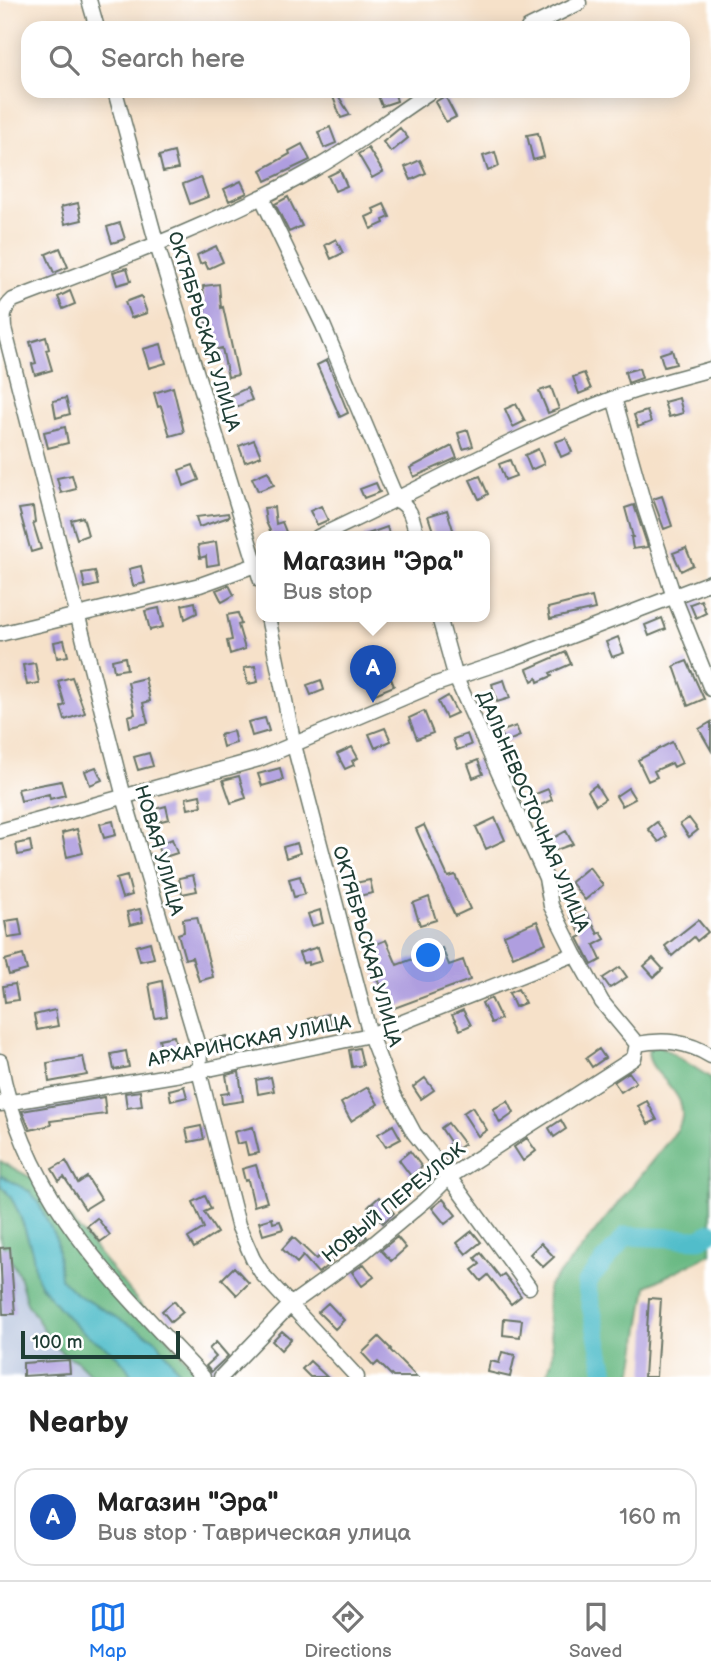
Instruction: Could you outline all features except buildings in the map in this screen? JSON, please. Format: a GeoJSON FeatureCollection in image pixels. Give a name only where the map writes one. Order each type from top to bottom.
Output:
{"type":"FeatureCollection","features":[{"type":"Feature","properties":{"kind":"street"},"geometry":{"type":"LineString","coordinates":[[89,0],[95,21]]}},
{"type":"Feature","properties":{"kind":"street"},"geometry":{"type":"LineString","coordinates":[[542,21],[579,3]]}},
{"type":"Feature","properties":{"kind":"street","name":"ОКТЯБРЬСКАЯ УЛИЦА"},"geometry":{"type":"LineString","coordinates":[[117,98],[157,244],[256,555]]}},
{"type":"Feature","properties":{"kind":"street"},"geometry":{"type":"LineString","coordinates":[[157,244],[262,198],[314,170],[421,98]]}},
{"type":"Feature","properties":{"kind":"street"},"geometry":{"type":"LineString","coordinates":[[262,198],[328,337],[397,500],[409,509],[415,531]]}},
{"type":"Feature","properties":{"kind":"street","name":"НОВАЯ УЛИЦА"},"geometry":{"type":"LineString","coordinates":[[157,244],[13,300],[6,306],[3,314],[4,328],[124,797],[200,1053],[199,1071],[238,1224],[247,1248],[263,1275],[357,1377]]}},
{"type":"Feature","properties":{"kind":"street"},"geometry":{"type":"LineString","coordinates":[[331,531],[503,446],[614,398],[711,369]]}},
{"type":"Feature","properties":{"kind":"street"},"geometry":{"type":"LineString","coordinates":[[614,398],[674,597],[711,689]]}},
{"type":"Feature","properties":{"kind":"street"},"geometry":{"type":"LineString","coordinates":[[0,634],[200,585],[256,565]]}},
{"type":"Feature","properties":{"kind":"street"},"geometry":{"type":"LineString","coordinates":[[0,831],[240,765],[294,745],[436,684],[511,659],[711,582]]}},
{"type":"Feature","properties":{"kind":"street","name":"ОКТЯБРЬСКАЯ УЛИЦА"},"geometry":{"type":"LineString","coordinates":[[269,622],[294,745],[370,1035],[402,1113],[414,1133],[529,1287]]}},
{"type":"Feature","properties":{"kind":"street","name":"ДАЛЬНЕВОСТОЧНАЯ УЛИЦА"},"geometry":{"type":"LineString","coordinates":[[440,622],[456,678],[546,878],[551,906],[602,1002],[637,1044]]}},
{"type":"Feature","properties":{"kind":"street","name":"АРХАРИНСКАЯ УЛИЦА"},"geometry":{"type":"LineString","coordinates":[[4,1104],[199,1071],[370,1035],[575,954]]}},
{"type":"Feature","properties":{"kind":"street"},"geometry":{"type":"LineString","coordinates":[[637,1044],[672,1041],[694,1047],[711,1056]]}},
{"type":"Feature","properties":{"kind":"street","name":"НОВЫЙ ПЕРЕУЛОК"},"geometry":{"type":"LineString","coordinates":[[221,1377],[290,1305],[365,1251],[449,1177],[634,1058],[637,1044]]}},
{"type":"Feature","properties":{"kind":"street"},"geometry":{"type":"LineString","coordinates":[[0,1061],[4,1104],[34,1167],[67,1223],[123,1292],[203,1377]]}},
{"type":"Feature","properties":{"kind":"shaded area"},"geometry":{"type":"Polygon","coordinates":[[[0,1240],[19,1275],[27,1303],[50,1339],[62,1353],[77,1361],[93,1377],[0,1377],[0,1240]]]}},
{"type":"Feature","properties":{"kind":"green space"},"geometry":{"type":"Polygon","coordinates":[[[659,1045],[711,1078],[711,1254],[647,1286],[632,1377],[546,1377],[553,1352],[548,1286],[678,1129],[682,1116],[681,1104],[649,1057],[649,1048],[659,1045]]]}},
{"type":"Feature","properties":{"kind":"green space"},"geometry":{"type":"Polygon","coordinates":[[[0,1161],[41,1183],[200,1377],[183,1377],[156,1340],[76,1294],[60,1278],[57,1241],[30,1192],[0,1175],[0,1161]]]}},
{"type":"Feature","properties":{"kind":"green space"},"geometry":{"type":"Polygon","coordinates":[[[0,1184],[20,1215],[32,1251],[37,1278],[42,1287],[74,1324],[118,1357],[132,1377],[93,1377],[77,1361],[62,1353],[50,1339],[27,1303],[19,1275],[0,1240],[0,1184]]]}},
{"type":"Feature","properties":{"kind":"water"},"geometry":{"type":"Polygon","coordinates":[[[0,1175],[30,1192],[38,1202],[57,1241],[60,1278],[76,1294],[156,1340],[183,1377],[132,1377],[117,1357],[81,1330],[61,1310],[37,1278],[23,1224],[16,1206],[0,1184],[0,1175]]]}},
{"type":"Feature","properties":{"kind":"waterway"},"geometry":{"type":"LineString","coordinates":[[606,1377],[586,1283],[626,1236],[700,1239],[711,1232]]}},
{"type":"Feature","properties":{"kind":"place","name":"Магазин \"Эра\""},"geometry":{"type":"Point","coordinates":[373,703]}}]}
